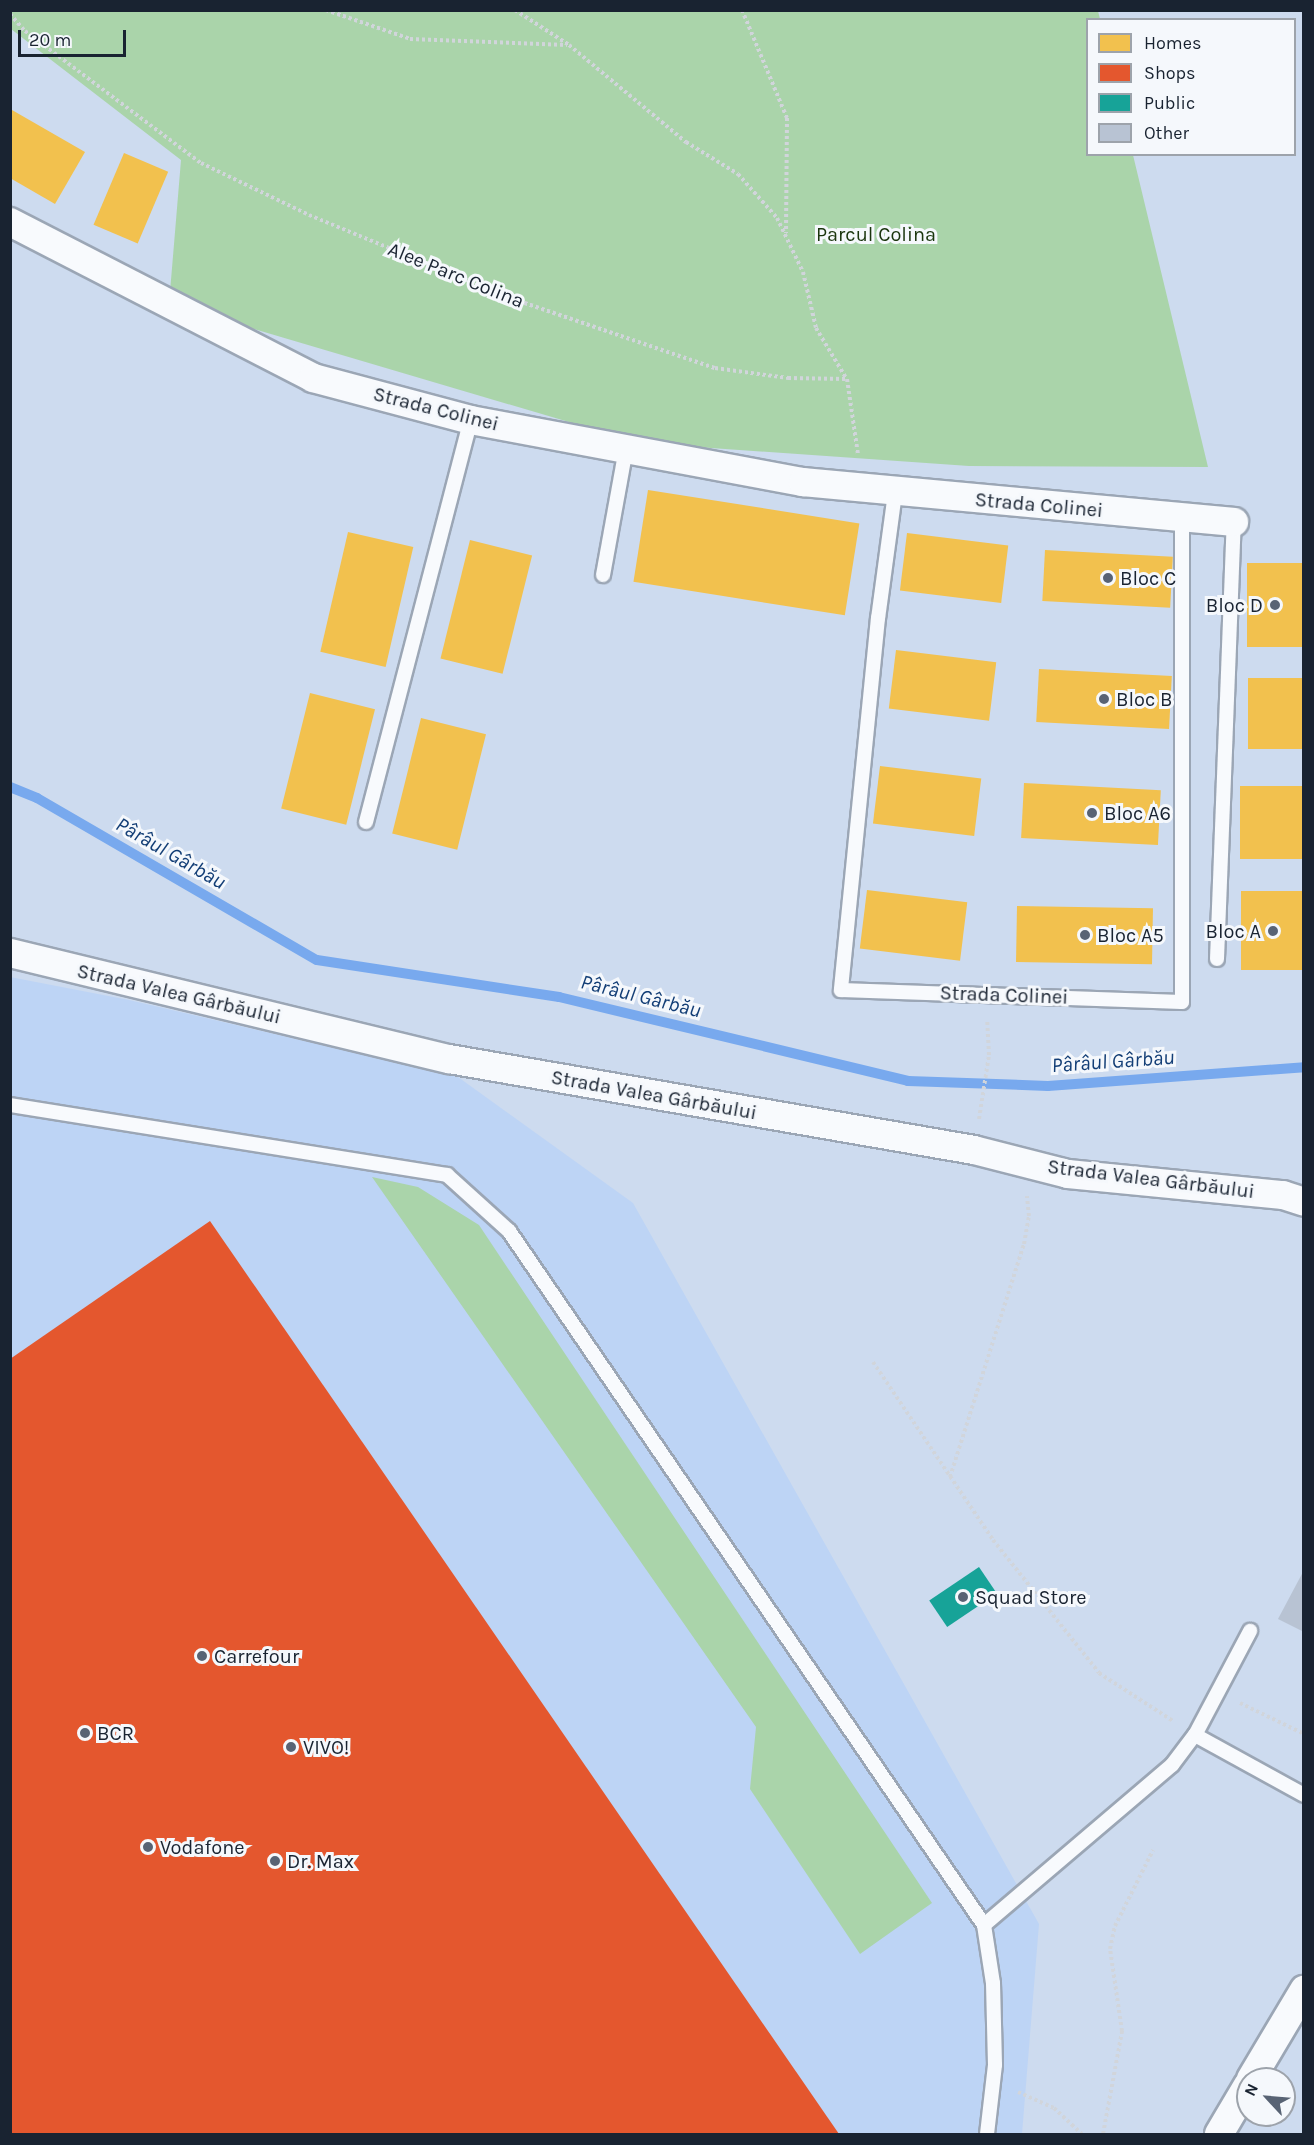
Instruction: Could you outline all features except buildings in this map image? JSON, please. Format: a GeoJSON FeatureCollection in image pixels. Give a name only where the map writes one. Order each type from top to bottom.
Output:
{"type":"FeatureCollection","features":[{"type":"Feature","properties":{"kind":"street","name":"Strada Colinei"},"geometry":{"type":"LineString","coordinates":[[10,222],[313,378],[471,420],[866,490],[1234,522]]}},
{"type":"Feature","properties":{"kind":"street","name":"Strada Valea Gârbăului"},"geometry":{"type":"LineString","coordinates":[[10,953],[449,1059],[1021,1161],[1068,1174],[1283,1195],[1304,1202]]}},
{"type":"Feature","properties":{"kind":"street"},"geometry":{"type":"LineString","coordinates":[[1258,2067],[1304,1990]]}},
{"type":"Feature","properties":{"kind":"street"},"geometry":{"type":"LineString","coordinates":[[1219,2134],[1236,2105]]}},
{"type":"Feature","properties":{"kind":"lane"},"geometry":{"type":"LineString","coordinates":[[366,822],[471,420]]}},
{"type":"Feature","properties":{"kind":"lane"},"geometry":{"type":"LineString","coordinates":[[603,575],[626,449]]}},
{"type":"Feature","properties":{"kind":"lane","name":"Strada Colinei"},"geometry":{"type":"LineString","coordinates":[[896,493],[878,618],[841,990],[1182,1002],[1182,518]]}},
{"type":"Feature","properties":{"kind":"lane","name":"Strada Colinei"},"geometry":{"type":"LineString","coordinates":[[1217,959],[1234,522]]}},
{"type":"Feature","properties":{"kind":"lane"},"geometry":{"type":"LineString","coordinates":[[10,1105],[447,1175],[509,1232],[984,1925],[993,1983],[993,2081],[987,2134]]}},
{"type":"Feature","properties":{"kind":"lane"},"geometry":{"type":"LineString","coordinates":[[984,1925],[1172,1765],[1195,1735],[1250,1631]]}},
{"type":"Feature","properties":{"kind":"lane"},"geometry":{"type":"LineString","coordinates":[[1195,1735],[1304,1795]]}},
{"type":"Feature","properties":{"kind":"path"},"geometry":{"type":"LineString","coordinates":[[326,10],[410,39],[569,45]]}},
{"type":"Feature","properties":{"kind":"path"},"geometry":{"type":"LineString","coordinates":[[515,10],[569,45],[641,109],[686,142],[738,174],[777,218],[803,272],[816,328],[846,379],[866,490]]}},
{"type":"Feature","properties":{"kind":"path"},"geometry":{"type":"LineString","coordinates":[[742,10],[787,118],[786,237]]}},
{"type":"Feature","properties":{"kind":"path","name":"Alee Parc Colina"},"geometry":{"type":"LineString","coordinates":[[10,14],[25,31],[201,163],[309,215],[513,299],[715,368],[788,378],[846,379]]}},
{"type":"Feature","properties":{"kind":"path"},"geometry":{"type":"LineString","coordinates":[[981,1107],[989,1055],[987,1019]]}},
{"type":"Feature","properties":{"kind":"path"},"geometry":{"type":"LineString","coordinates":[[950,1477],[1024,1244],[1029,1216],[1021,1161]]}},
{"type":"Feature","properties":{"kind":"path"},"geometry":{"type":"LineString","coordinates":[[873,1362],[993,1540],[1099,1673],[1195,1735]]}},
{"type":"Feature","properties":{"kind":"path"},"geometry":{"type":"LineString","coordinates":[[1219,1691],[1304,1734]]}},
{"type":"Feature","properties":{"kind":"path"},"geometry":{"type":"LineString","coordinates":[[1103,2134],[1122,2031],[1110,1948],[1115,1926],[1153,1850]]}},
{"type":"Feature","properties":{"kind":"path"},"geometry":{"type":"LineString","coordinates":[[993,2081],[1054,2108],[1082,2134]]}},
{"type":"Feature","properties":{"kind":"shaded area"},"geometry":{"type":"Polygon","coordinates":[[[10,977],[129,1000],[458,1077],[633,1203],[1039,1924],[1022,2134],[11,2134],[10,977]]]}},
{"type":"Feature","properties":{"kind":"green space","name":"Parcul Colina"},"geometry":{"type":"Polygon","coordinates":[[[10,11],[1098,11],[1100,18],[1086,18],[1086,156],[1133,156],[1208,467],[969,466],[640,443],[169,304],[181,160],[11,29],[10,11]]]}},
{"type":"Feature","properties":{"kind":"green space"},"geometry":{"type":"Polygon","coordinates":[[[372,1177],[418,1187],[479,1225],[932,1903],[860,1954],[750,1789],[756,1727],[372,1177]]]}},
{"type":"Feature","properties":{"kind":"waterway","name":"Pârâul Gârbău"},"geometry":{"type":"LineString","coordinates":[[10,787],[37,798],[317,960],[559,997],[908,1081],[1048,1086],[1304,1067]]}},
{"type":"Feature","properties":{"kind":"place","name":"Bloc C"},"geometry":{"type":"Point","coordinates":[1108,578]}},
{"type":"Feature","properties":{"kind":"place","name":"Bloc D"},"geometry":{"type":"Point","coordinates":[1275,605]}},
{"type":"Feature","properties":{"kind":"place","name":"Bloc B"},"geometry":{"type":"Point","coordinates":[1104,699]}},
{"type":"Feature","properties":{"kind":"place","name":"Bloc A6"},"geometry":{"type":"Point","coordinates":[1092,813]}},
{"type":"Feature","properties":{"kind":"place","name":"Bloc A"},"geometry":{"type":"Point","coordinates":[1273,931]}},
{"type":"Feature","properties":{"kind":"place","name":"Bloc A5"},"geometry":{"type":"Point","coordinates":[1085,935]}},
{"type":"Feature","properties":{"kind":"place","name":"Squad Store"},"geometry":{"type":"Point","coordinates":[963,1597]}},
{"type":"Feature","properties":{"kind":"place","name":"Carrefour"},"geometry":{"type":"Point","coordinates":[202,1656]}},
{"type":"Feature","properties":{"kind":"place","name":"BCR"},"geometry":{"type":"Point","coordinates":[85,1733]}},
{"type":"Feature","properties":{"kind":"place","name":"VIVO!"},"geometry":{"type":"Point","coordinates":[291,1747]}},
{"type":"Feature","properties":{"kind":"place","name":"Vodafone"},"geometry":{"type":"Point","coordinates":[148,1847]}},
{"type":"Feature","properties":{"kind":"place","name":"Dr. Max"},"geometry":{"type":"Point","coordinates":[275,1861]}}]}
